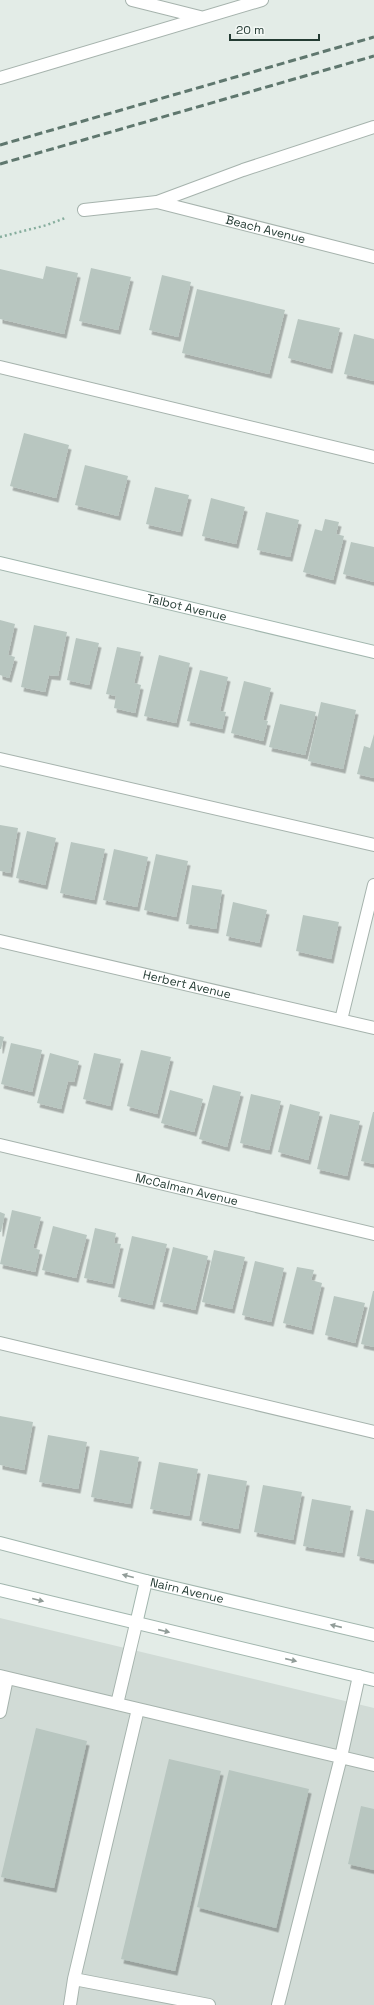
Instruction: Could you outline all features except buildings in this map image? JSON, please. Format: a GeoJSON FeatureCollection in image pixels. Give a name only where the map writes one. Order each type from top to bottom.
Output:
{"type":"FeatureCollection","features":[{"type":"Feature","properties":{"kind":"street"},"geometry":{"type":"LineString","coordinates":[[132,0],[202,18]]}},
{"type":"Feature","properties":{"kind":"street"},"geometry":{"type":"LineString","coordinates":[[0,78],[262,0]]}},
{"type":"Feature","properties":{"kind":"street"},"geometry":{"type":"LineString","coordinates":[[84,210],[157,202],[243,170],[374,127]]}},
{"type":"Feature","properties":{"kind":"street","name":"Beach Avenue"},"geometry":{"type":"LineString","coordinates":[[157,202],[374,256]]}},
{"type":"Feature","properties":{"kind":"street"},"geometry":{"type":"LineString","coordinates":[[0,367],[374,457]]}},
{"type":"Feature","properties":{"kind":"street","name":"Talbot Avenue"},"geometry":{"type":"LineString","coordinates":[[0,563],[374,652]]}},
{"type":"Feature","properties":{"kind":"street"},"geometry":{"type":"LineString","coordinates":[[0,759],[374,845]]}},
{"type":"Feature","properties":{"kind":"street"},"geometry":{"type":"LineString","coordinates":[[341,1020],[374,886]]}},
{"type":"Feature","properties":{"kind":"street","name":"Herbert Avenue"},"geometry":{"type":"LineString","coordinates":[[0,941],[374,1028]]}},
{"type":"Feature","properties":{"kind":"street","name":"McCalman Avenue"},"geometry":{"type":"LineString","coordinates":[[0,1145],[374,1234]]}},
{"type":"Feature","properties":{"kind":"street"},"geometry":{"type":"LineString","coordinates":[[0,1343],[374,1432]]}},
{"type":"Feature","properties":{"kind":"street","name":"Nairn Avenue"},"geometry":{"type":"LineString","coordinates":[[0,1543],[146,1581],[374,1635]]}},
{"type":"Feature","properties":{"kind":"street"},"geometry":{"type":"LineString","coordinates":[[117,1704],[146,1581]]}},
{"type":"Feature","properties":{"kind":"street"},"geometry":{"type":"LineString","coordinates":[[0,1590],[136,1624],[374,1680]]}},
{"type":"Feature","properties":{"kind":"street"},"geometry":{"type":"LineString","coordinates":[[278,2005],[341,1757],[359,1676]]}},
{"type":"Feature","properties":{"kind":"street"},"geometry":{"type":"LineString","coordinates":[[0,1712],[3,1677],[374,1765]]}},
{"type":"Feature","properties":{"kind":"street"},"geometry":{"type":"LineString","coordinates":[[70,2005],[74,1979],[138,1709]]}},
{"type":"Feature","properties":{"kind":"street"},"geometry":{"type":"LineString","coordinates":[[74,1979],[209,2005]]}},
{"type":"Feature","properties":{"kind":"path"},"geometry":{"type":"LineString","coordinates":[[0,238],[48,225],[84,210]]}},
{"type":"Feature","properties":{"kind":"shaded area"},"geometry":{"type":"Polygon","coordinates":[[[0,1618],[374,1708],[374,2005],[0,2005],[0,1618]]]}},
{"type":"Feature","properties":{"kind":"railway"},"geometry":{"type":"LineString","coordinates":[[0,145],[374,37]]}},
{"type":"Feature","properties":{"kind":"railway"},"geometry":{"type":"LineString","coordinates":[[0,164],[374,56]]}}]}
